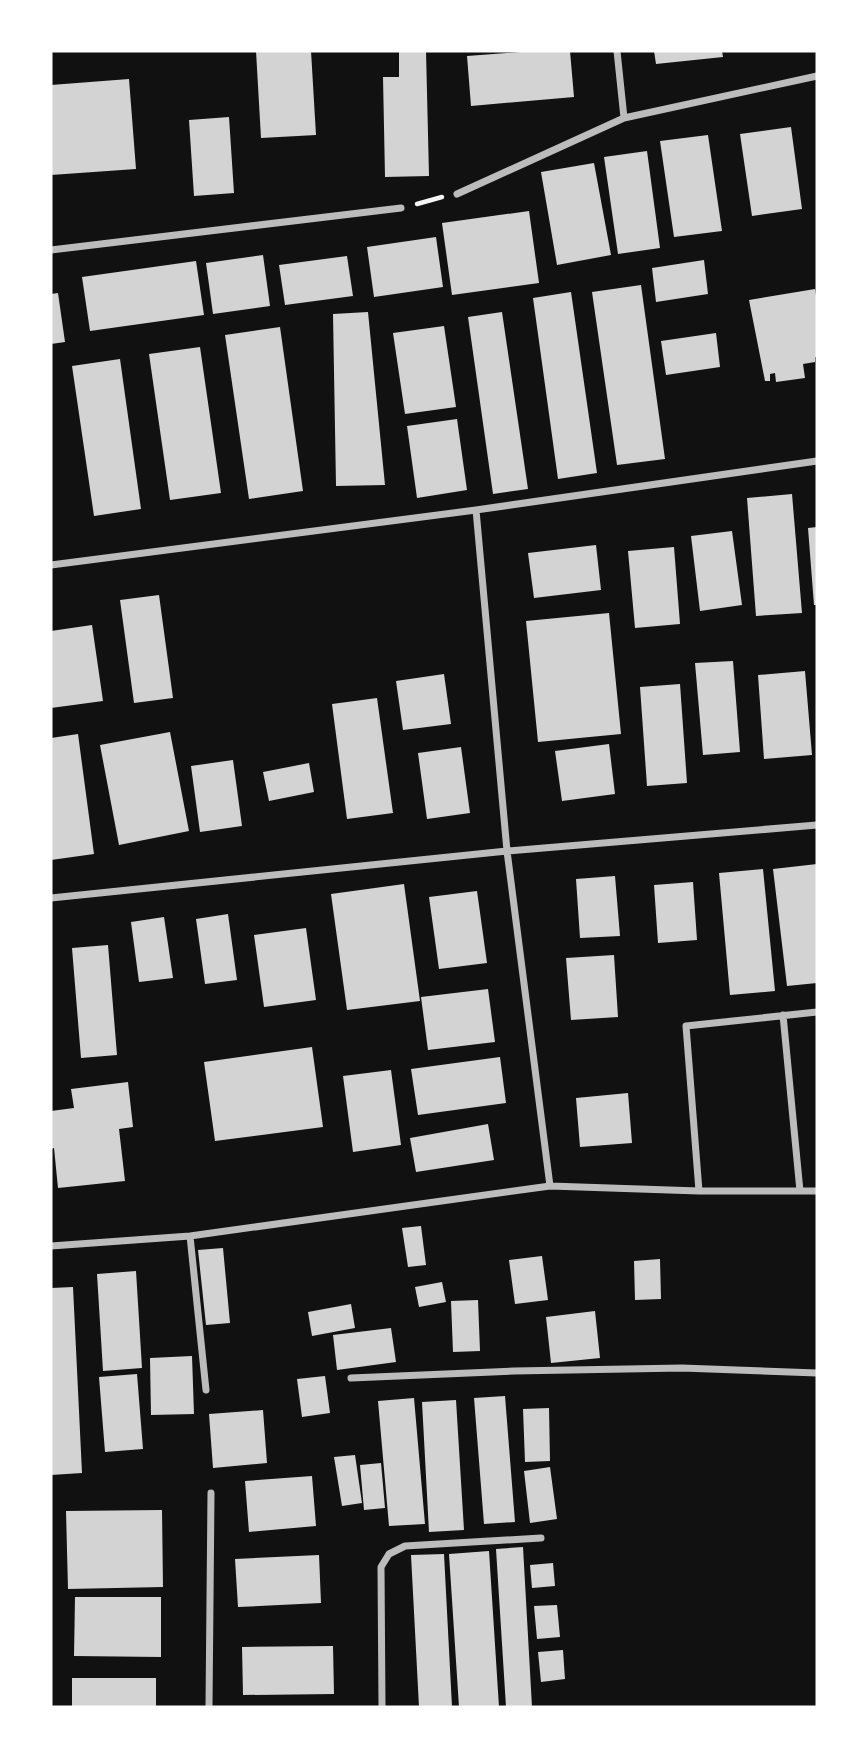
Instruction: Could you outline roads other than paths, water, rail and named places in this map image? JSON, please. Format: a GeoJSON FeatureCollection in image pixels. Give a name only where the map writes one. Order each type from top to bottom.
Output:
{"type":"FeatureCollection","features":[{"type":"Feature","properties":{"kind":"street"},"geometry":{"type":"LineString","coordinates":[[617,51],[624,118]]}},
{"type":"Feature","properties":{"kind":"street"},"geometry":{"type":"LineString","coordinates":[[457,194],[624,118],[817,76]]}},
{"type":"Feature","properties":{"kind":"street"},"geometry":{"type":"LineString","coordinates":[[51,250],[401,208]]}},
{"type":"Feature","properties":{"kind":"street"},"geometry":{"type":"LineString","coordinates":[[51,565],[817,461]]}},
{"type":"Feature","properties":{"kind":"street"},"geometry":{"type":"LineString","coordinates":[[476,509],[508,851],[550,1186]]}},
{"type":"Feature","properties":{"kind":"street"},"geometry":{"type":"LineString","coordinates":[[51,898],[508,851],[817,825]]}},
{"type":"Feature","properties":{"kind":"street"},"geometry":{"type":"LineString","coordinates":[[699,1191],[686,1026],[817,1012]]}},
{"type":"Feature","properties":{"kind":"street"},"geometry":{"type":"LineString","coordinates":[[783,1016],[800,1191]]}},
{"type":"Feature","properties":{"kind":"street"},"geometry":{"type":"LineString","coordinates":[[51,1246],[190,1236],[550,1186],[699,1191],[817,1191]]}},
{"type":"Feature","properties":{"kind":"street"},"geometry":{"type":"LineString","coordinates":[[190,1236],[206,1390]]}},
{"type":"Feature","properties":{"kind":"street"},"geometry":{"type":"LineString","coordinates":[[351,1378],[682,1368],[817,1373]]}},
{"type":"Feature","properties":{"kind":"street"},"geometry":{"type":"LineString","coordinates":[[208,1707],[211,1493]]}},
{"type":"Feature","properties":{"kind":"street"},"geometry":{"type":"LineString","coordinates":[[382,1707],[382,1567],[390,1554],[405,1546],[541,1538]]}}]}
